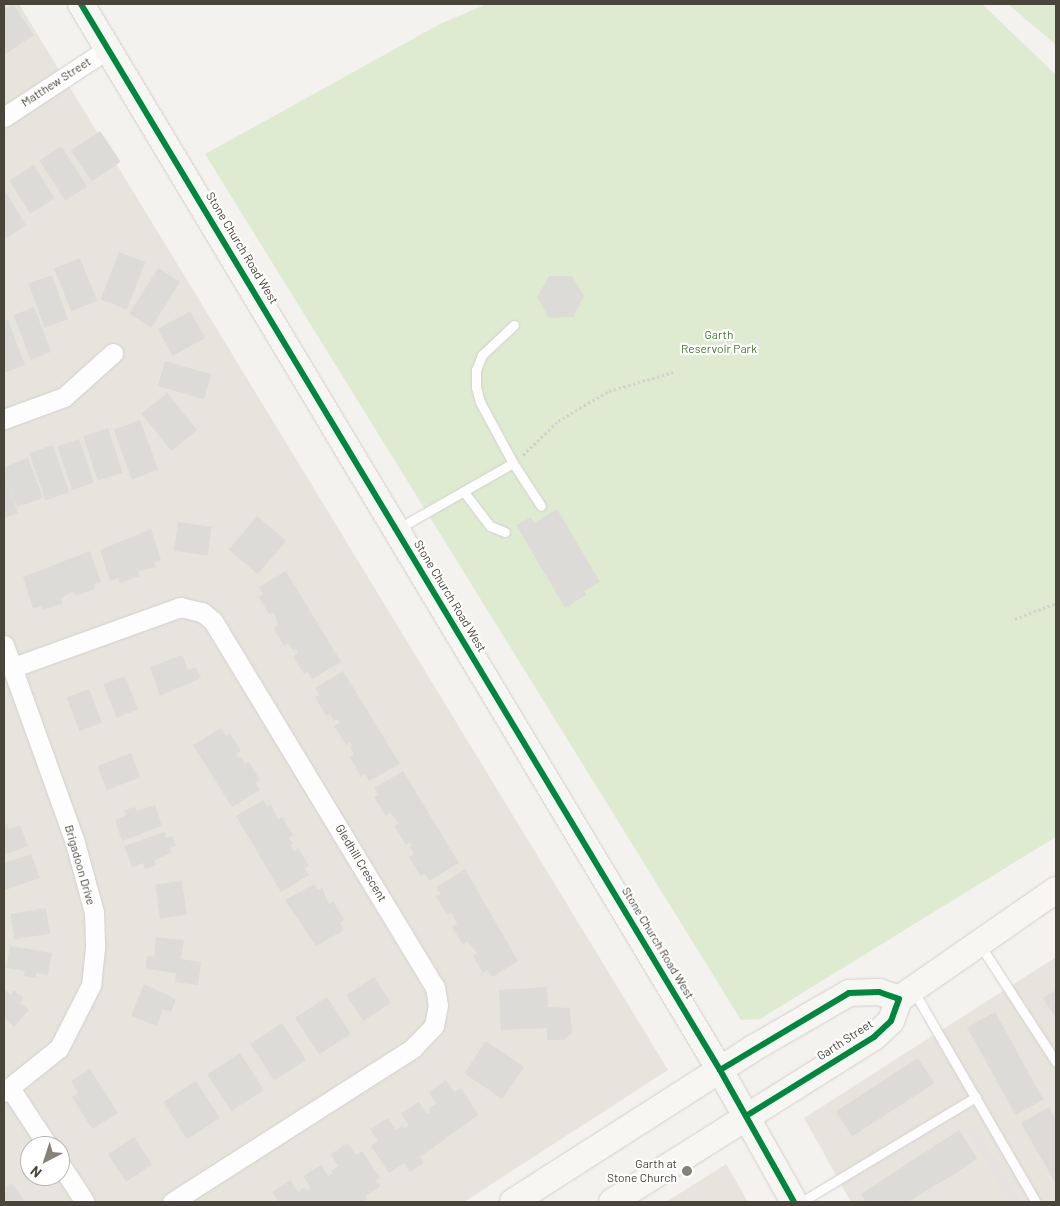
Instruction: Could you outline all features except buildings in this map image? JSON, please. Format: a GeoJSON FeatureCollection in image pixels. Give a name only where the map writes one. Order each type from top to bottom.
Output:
{"type":"FeatureCollection","features":[{"type":"Feature","properties":{"kind":"main road","name":"Stone Church Road West"},"geometry":{"type":"LineString","coordinates":[[81,4],[720,1070],[794,1202]]}},
{"type":"Feature","properties":{"kind":"main road"},"geometry":{"type":"LineString","coordinates":[[514,1202],[720,1070],[849,993],[879,992],[906,994],[1056,890]]}},
{"type":"Feature","properties":{"kind":"main road","name":"Garth Street"},"geometry":{"type":"LineString","coordinates":[[612,1202],[874,1037],[891,1022],[906,994]]}},
{"type":"Feature","properties":{"kind":"main road"},"geometry":{"type":"LineString","coordinates":[[535,1202],[596,1149]]}},
{"type":"Feature","properties":{"kind":"street","name":"Matthew Street"},"geometry":{"type":"LineString","coordinates":[[4,116],[109,48]]}},
{"type":"Feature","properties":{"kind":"street"},"geometry":{"type":"LineString","coordinates":[[4,418],[64,397],[113,353]]}},
{"type":"Feature","properties":{"kind":"street","name":"Gledhill Crescent"},"geometry":{"type":"LineString","coordinates":[[11,668],[180,608],[202,612],[218,629],[435,987],[438,1006],[434,1026],[413,1048],[172,1202]]}},
{"type":"Feature","properties":{"kind":"street","name":"Brigadoon Drive"},"geometry":{"type":"LineString","coordinates":[[4,644],[11,668],[74,839],[94,912],[95,948],[91,985],[60,1048],[7,1090]]}},
{"type":"Feature","properties":{"kind":"street"},"geometry":{"type":"LineString","coordinates":[[7,1090],[41,1136]]}},
{"type":"Feature","properties":{"kind":"street"},"geometry":{"type":"LineString","coordinates":[[70,1179],[85,1202]]}},
{"type":"Feature","properties":{"kind":"lane"},"geometry":{"type":"LineString","coordinates":[[514,325],[482,355],[476,370],[476,387],[480,402],[512,462],[541,506]]}},
{"type":"Feature","properties":{"kind":"lane"},"geometry":{"type":"LineString","coordinates":[[396,529],[464,492],[512,462]]}},
{"type":"Feature","properties":{"kind":"lane"},"geometry":{"type":"LineString","coordinates":[[464,492],[490,526],[505,532]]}},
{"type":"Feature","properties":{"kind":"lane"},"geometry":{"type":"LineString","coordinates":[[979,944],[1056,1062]]}},
{"type":"Feature","properties":{"kind":"lane"},"geometry":{"type":"LineString","coordinates":[[906,994],[976,1097],[1036,1202]]}},
{"type":"Feature","properties":{"kind":"lane"},"geometry":{"type":"LineString","coordinates":[[800,1202],[976,1097]]}},
{"type":"Feature","properties":{"kind":"path"},"geometry":{"type":"LineString","coordinates":[[521,457],[558,421],[609,390],[673,372]]}},
{"type":"Feature","properties":{"kind":"path"},"geometry":{"type":"LineString","coordinates":[[1015,619],[1056,603]]}},
{"type":"Feature","properties":{"kind":"shaded area"},"geometry":{"type":"Polygon","coordinates":[[[4,4],[19,4],[668,1070],[464,1202],[4,1202],[4,4]]]}},
{"type":"Feature","properties":{"kind":"shaded area"},"geometry":{"type":"Polygon","coordinates":[[[1056,957],[1056,1202],[851,1202],[804,1118],[1056,957]]]}},
{"type":"Feature","properties":{"kind":"shaded area"},"geometry":{"type":"Polygon","coordinates":[[[973,1125],[1021,1202],[1011,1202],[965,1130],[973,1125]]]}},
{"type":"Feature","properties":{"kind":"shaded area"},"geometry":{"type":"Polygon","coordinates":[[[726,1164],[748,1202],[666,1202],[726,1164]]]}},
{"type":"Feature","properties":{"kind":"green space","name":"Garth Reservoir Park"},"geometry":{"type":"Polygon","coordinates":[[[487,4],[982,4],[1056,75],[1056,837],[760,1019],[741,1020],[205,154],[440,24],[487,4]]]}},
{"type":"Feature","properties":{"kind":"green space"},"geometry":{"type":"Polygon","coordinates":[[[1008,4],[1056,4],[1056,45],[1008,4]]]}},
{"type":"Feature","properties":{"kind":"cycle path"},"geometry":{"type":"LineString","coordinates":[[81,4],[720,1070],[794,1202]]}},
{"type":"Feature","properties":{"kind":"cycle path"},"geometry":{"type":"LineString","coordinates":[[720,1070],[849,993],[879,992],[899,999],[891,1021],[874,1037],[746,1116]]}},
{"type":"Feature","properties":{"kind":"place","name":"Garth at Stone Church"},"geometry":{"type":"Point","coordinates":[687,1171]}}]}
